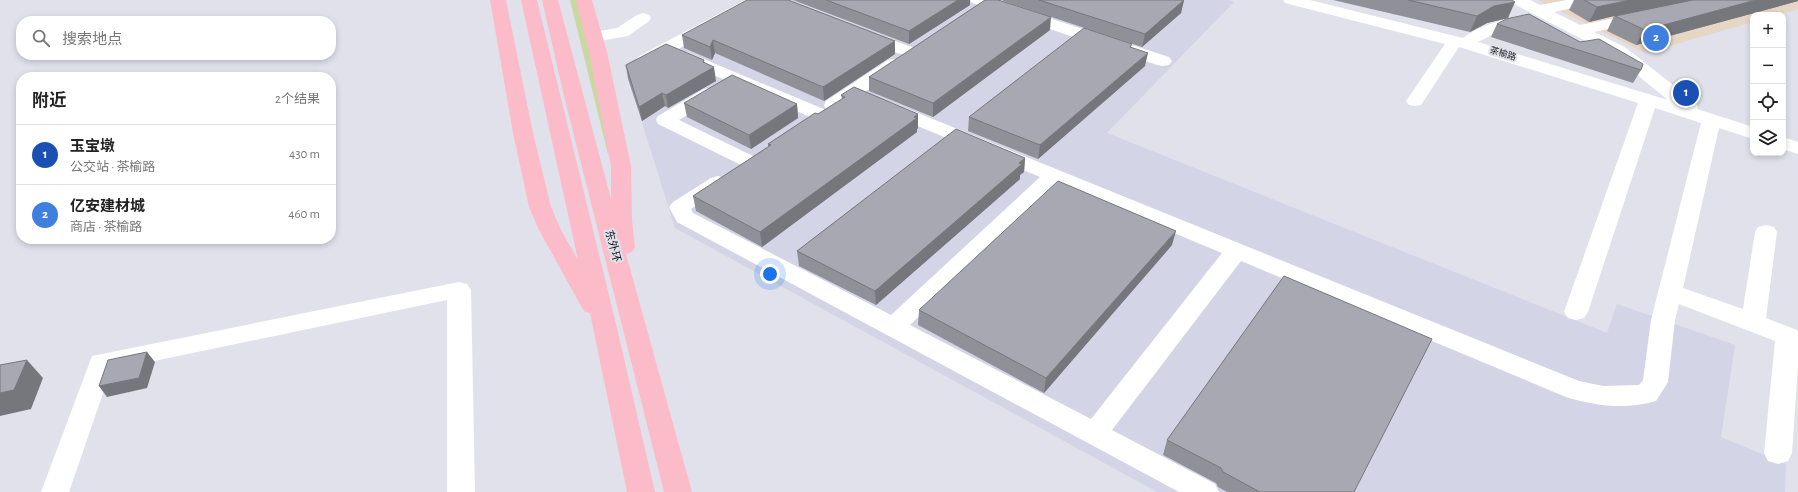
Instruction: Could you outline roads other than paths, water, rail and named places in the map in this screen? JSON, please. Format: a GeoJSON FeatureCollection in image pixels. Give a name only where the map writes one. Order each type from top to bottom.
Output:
{"type":"FeatureCollection","features":[{"type":"Feature","properties":{"kind":"main road"},"geometry":{"type":"LineString","coordinates":[[498,0],[523,133],[540,207],[550,230],[605,328]]}},
{"type":"Feature","properties":{"kind":"main road"},"geometry":{"type":"LineString","coordinates":[[529,0],[605,328],[641,492]]}},
{"type":"Feature","properties":{"kind":"main road","name":"东外环"},"geometry":{"type":"LineString","coordinates":[[550,0],[632,322],[678,492]]}},
{"type":"Feature","properties":{"kind":"main road"},"geometry":{"type":"LineString","coordinates":[[584,0],[594,37],[621,166],[621,220],[632,322]]}},
{"type":"Feature","properties":{"kind":"street"},"geometry":{"type":"LineString","coordinates":[[629,68],[758,0]]}},
{"type":"Feature","properties":{"kind":"street","name":"茶榆路"},"geometry":{"type":"LineString","coordinates":[[1291,0],[1461,42],[1750,132]]}},
{"type":"Feature","properties":{"kind":"street","name":"茶榆路"},"geometry":{"type":"LineString","coordinates":[[1518,0],[1619,51],[1676,98],[1711,120]]}},
{"type":"Feature","properties":{"kind":"street"},"geometry":{"type":"LineString","coordinates":[[1415,101],[1461,42],[1487,29],[1591,0]]}},
{"type":"Feature","properties":{"kind":"street"},"geometry":{"type":"LineString","coordinates":[[967,15],[985,1],[1163,61]]}},
{"type":"Feature","properties":{"kind":"street"},"geometry":{"type":"LineString","coordinates":[[1578,30],[1655,14]]}},
{"type":"Feature","properties":{"kind":"street"},"geometry":{"type":"LineString","coordinates":[[594,37],[622,32],[643,18]]}},
{"type":"Feature","properties":{"kind":"street"},"geometry":{"type":"LineString","coordinates":[[800,127],[918,49],[854,31]]}},
{"type":"Feature","properties":{"kind":"street"},"geometry":{"type":"LineString","coordinates":[[666,48],[819,114]]}},
{"type":"Feature","properties":{"kind":"street"},"geometry":{"type":"LineString","coordinates":[[736,78],[666,120],[755,157],[680,207],[685,217],[1205,492]]}},
{"type":"Feature","properties":{"kind":"street"},"geometry":{"type":"LineString","coordinates":[[852,92],[1575,390],[1603,396],[1647,394],[1655,382],[1664,320],[1711,120]]}},
{"type":"Feature","properties":{"kind":"street"},"geometry":{"type":"LineString","coordinates":[[1576,312],[1648,100]]}},
{"type":"Feature","properties":{"kind":"street"},"geometry":{"type":"LineString","coordinates":[[1786,144],[1798,148]]}},
{"type":"Feature","properties":{"kind":"street"},"geometry":{"type":"LineString","coordinates":[[892,327],[1054,175]]}},
{"type":"Feature","properties":{"kind":"street"},"geometry":{"type":"LineString","coordinates":[[1753,322],[1766,232]]}},
{"type":"Feature","properties":{"kind":"street"},"geometry":{"type":"LineString","coordinates":[[1094,434],[1237,250]]}},
{"type":"Feature","properties":{"kind":"street"},"geometry":{"type":"LineString","coordinates":[[55,492],[101,363],[459,290],[462,492]]}},
{"type":"Feature","properties":{"kind":"street"},"geometry":{"type":"LineString","coordinates":[[1670,292],[1788,336],[1778,453]]}},
{"type":"Feature","properties":{"kind":"place","name":"亿安建材城"},"geometry":{"type":"Point","coordinates":[1656,38]}},
{"type":"Feature","properties":{"kind":"place","name":"玉宝墩"},"geometry":{"type":"Point","coordinates":[1686,93]}}]}
